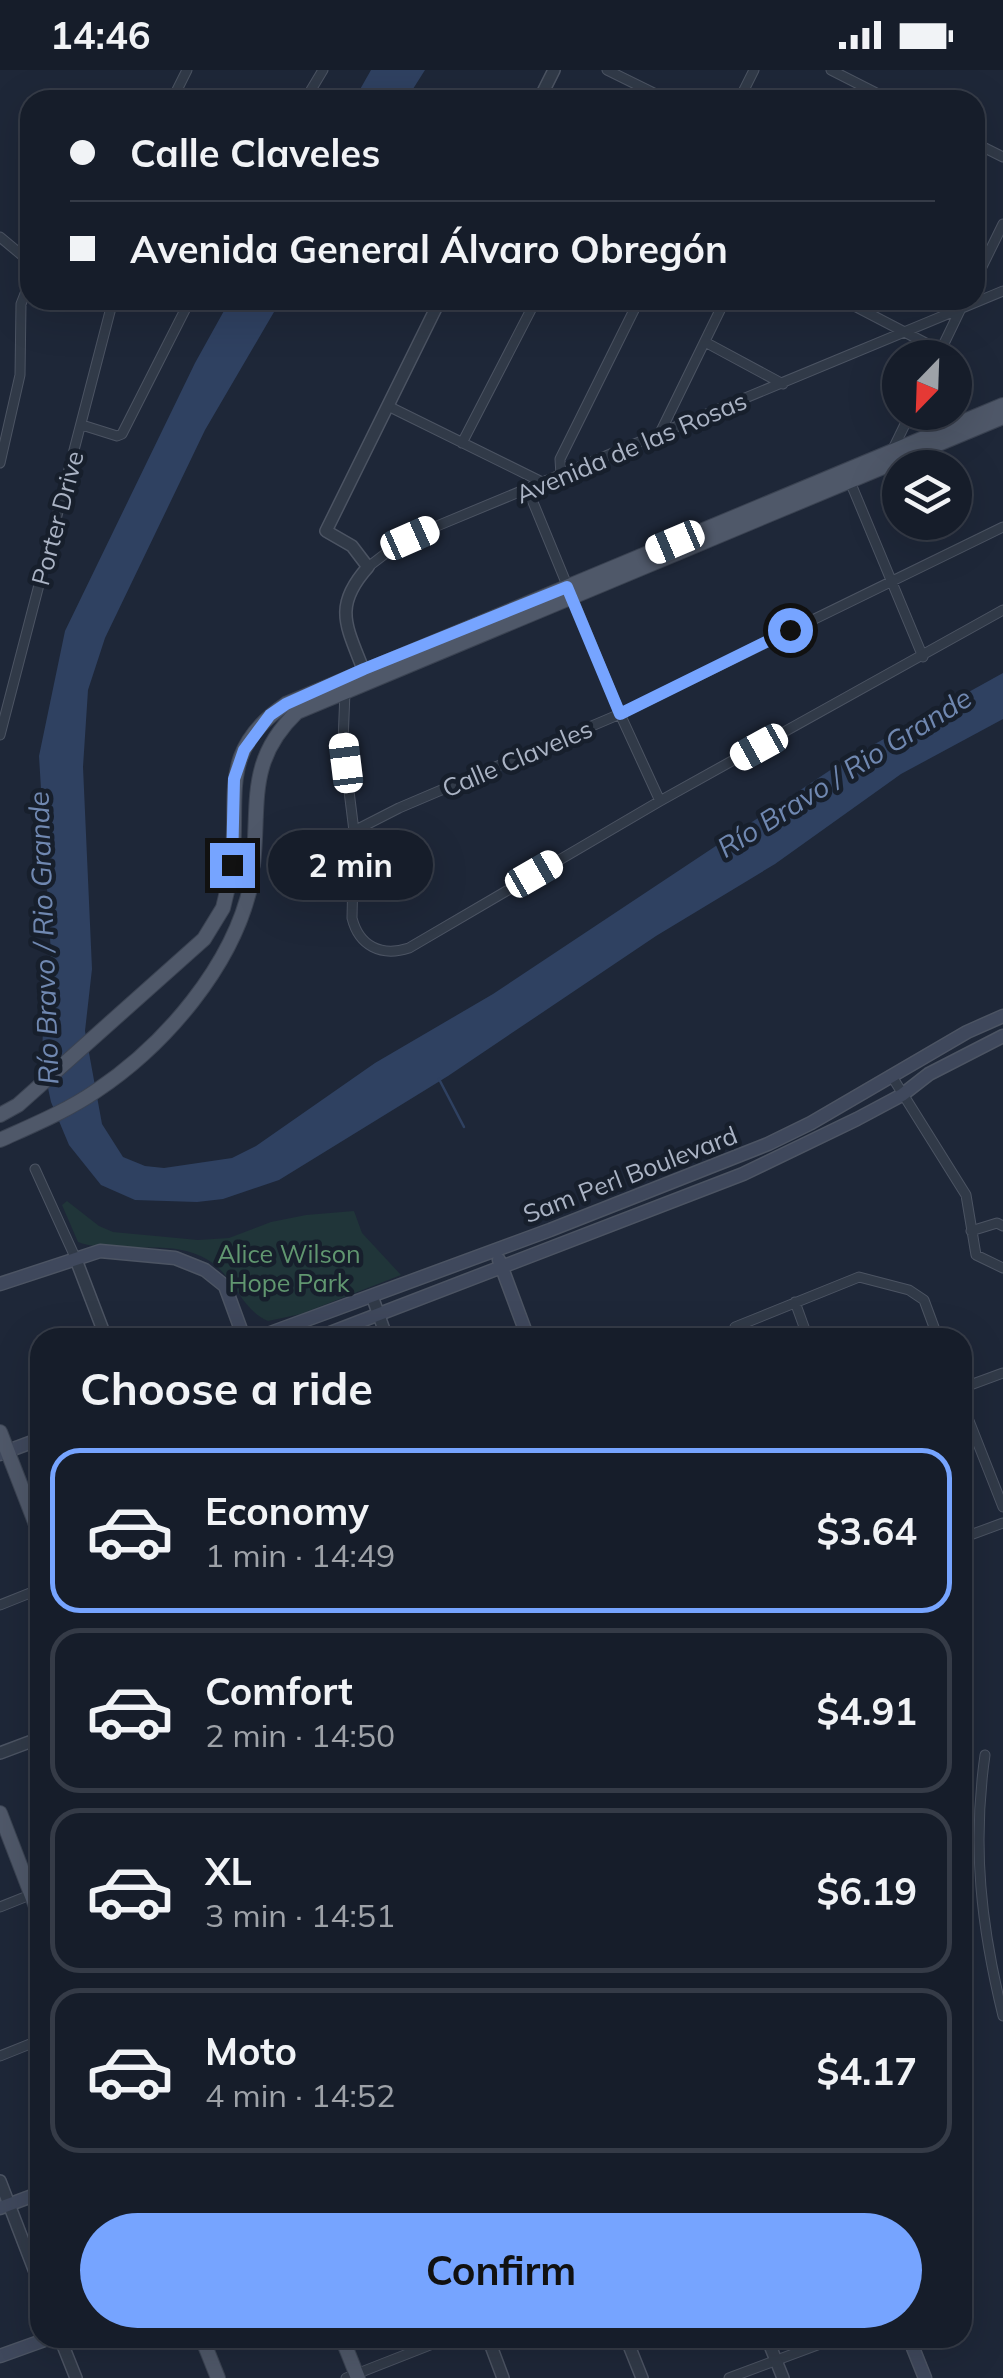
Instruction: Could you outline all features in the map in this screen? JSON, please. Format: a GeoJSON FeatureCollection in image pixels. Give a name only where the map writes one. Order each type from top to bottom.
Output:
{"type":"FeatureCollection","features":[{"type":"Feature","properties":{"kind":"main road"},"geometry":{"type":"LineString","coordinates":[[894,450],[1003,404]]}},
{"type":"Feature","properties":{"kind":"main road"},"geometry":{"type":"LineString","coordinates":[[253,866],[255,794],[265,754],[297,712],[439,645],[1003,416]]}},
{"type":"Feature","properties":{"kind":"main road"},"geometry":{"type":"LineString","coordinates":[[848,476],[882,457]]}},
{"type":"Feature","properties":{"kind":"main road"},"geometry":{"type":"LineString","coordinates":[[232,865],[234,779],[252,737],[270,715],[364,669],[439,645]]}},
{"type":"Feature","properties":{"kind":"main road"},"geometry":{"type":"LineString","coordinates":[[0,1122],[216,924],[229,883]]}},
{"type":"Feature","properties":{"kind":"main road"},"geometry":{"type":"LineString","coordinates":[[13,1134],[81,1100],[118,1074],[164,1032],[203,984],[239,924],[251,884]]}},
{"type":"Feature","properties":{"kind":"main road","name":"Sam Perl Boulevard"},"geometry":{"type":"LineString","coordinates":[[284,1328],[768,1144],[967,1032],[1003,1016]]}},
{"type":"Feature","properties":{"kind":"main road","name":"Sam Perl Boulevard"},"geometry":{"type":"LineString","coordinates":[[342,1328],[743,1174],[902,1094],[928,1074],[1003,1036]]}},
{"type":"Feature","properties":{"kind":"main road"},"geometry":{"type":"LineString","coordinates":[[0,1106],[18,1104]]}},
{"type":"Feature","properties":{"kind":"main road"},"geometry":{"type":"LineString","coordinates":[[495,1250],[524,1328]]}},
{"type":"Feature","properties":{"kind":"main road"},"geometry":{"type":"LineString","coordinates":[[0,1284],[100,1252],[175,1258],[205,1270],[225,1286],[240,1328]]}},
{"type":"Feature","properties":{"kind":"main road"},"geometry":{"type":"LineString","coordinates":[[0,1432],[4,1453],[30,1512]]}},
{"type":"Feature","properties":{"kind":"main road"},"geometry":{"type":"LineString","coordinates":[[4,1453],[30,1443]]}},
{"type":"Feature","properties":{"kind":"main road"},"geometry":{"type":"LineString","coordinates":[[0,1813],[30,1880]]}},
{"type":"Feature","properties":{"kind":"main road"},"geometry":{"type":"LineString","coordinates":[[5,2206],[30,2197]]}},
{"type":"Feature","properties":{"kind":"main road"},"geometry":{"type":"LineString","coordinates":[[0,2356],[30,2345]]}},
{"type":"Feature","properties":{"kind":"main road"},"geometry":{"type":"LineString","coordinates":[[206,2348],[218,2378]]}},
{"type":"Feature","properties":{"kind":"main road"},"geometry":{"type":"LineString","coordinates":[[345,2348],[353,2377]]}},
{"type":"Feature","properties":{"kind":"main road"},"geometry":{"type":"LineString","coordinates":[[914,2348],[925,2378]]}},
{"type":"Feature","properties":{"kind":"street"},"geometry":{"type":"LineString","coordinates":[[607,70],[648,90]]}},
{"type":"Feature","properties":{"kind":"street"},"geometry":{"type":"LineString","coordinates":[[831,70],[870,90]]}},
{"type":"Feature","properties":{"kind":"street"},"geometry":{"type":"LineString","coordinates":[[986,258],[1003,224]]}},
{"type":"Feature","properties":{"kind":"street"},"geometry":{"type":"LineString","coordinates":[[0,237],[20,254]]}},
{"type":"Feature","properties":{"kind":"street"},"geometry":{"type":"LineString","coordinates":[[0,463],[20,375],[21,310]]}},
{"type":"Feature","properties":{"kind":"street","name":"Porter Drive"},"geometry":{"type":"LineString","coordinates":[[0,735],[110,310]]}},
{"type":"Feature","properties":{"kind":"street"},"geometry":{"type":"LineString","coordinates":[[82,425],[117,436],[122,434],[185,310]]}},
{"type":"Feature","properties":{"kind":"street"},"geometry":{"type":"LineString","coordinates":[[368,566],[352,546],[326,531],[435,310]]}},
{"type":"Feature","properties":{"kind":"street"},"geometry":{"type":"LineString","coordinates":[[462,443],[531,310]]}},
{"type":"Feature","properties":{"kind":"street"},"geometry":{"type":"LineString","coordinates":[[560,476],[560,459],[634,310]]}},
{"type":"Feature","properties":{"kind":"street"},"geometry":{"type":"LineString","coordinates":[[659,435],[720,310]]}},
{"type":"Feature","properties":{"kind":"street"},"geometry":{"type":"LineString","coordinates":[[863,310],[919,340]]}},
{"type":"Feature","properties":{"kind":"street","name":"Avenida de las Rosas"},"geometry":{"type":"LineString","coordinates":[[364,669],[344,614],[350,592],[368,566],[410,538],[907,332],[951,310]]}},
{"type":"Feature","properties":{"kind":"street"},"geometry":{"type":"LineString","coordinates":[[946,340],[960,310]]}},
{"type":"Feature","properties":{"kind":"street"},"geometry":{"type":"LineString","coordinates":[[705,342],[783,384]]}},
{"type":"Feature","properties":{"kind":"street"},"geometry":{"type":"LineString","coordinates":[[388,406],[544,483]]}},
{"type":"Feature","properties":{"kind":"street"},"geometry":{"type":"LineString","coordinates":[[848,476],[923,656]]}},
{"type":"Feature","properties":{"kind":"street"},"geometry":{"type":"LineString","coordinates":[[528,490],[660,801]]}},
{"type":"Feature","properties":{"kind":"street","name":"Calle Claveles"},"geometry":{"type":"LineString","coordinates":[[354,831],[620,714],[1003,526]]}},
{"type":"Feature","properties":{"kind":"street"},"geometry":{"type":"LineString","coordinates":[[346,690],[343,733],[354,831],[352,918],[355,931],[365,942],[381,952],[396,952],[1003,610]]}},
{"type":"Feature","properties":{"kind":"street"},"geometry":{"type":"LineString","coordinates":[[891,1075],[966,1194],[976,1255],[1003,1268]]}},
{"type":"Feature","properties":{"kind":"street"},"geometry":{"type":"LineString","coordinates":[[35,1169],[76,1257],[102,1328]]}},
{"type":"Feature","properties":{"kind":"street"},"geometry":{"type":"LineString","coordinates":[[971,1230],[997,1223],[1003,1226]]}},
{"type":"Feature","properties":{"kind":"street"},"geometry":{"type":"LineString","coordinates":[[745,1328],[795,1302],[859,1277],[908,1290],[924,1300],[934,1328]]}},
{"type":"Feature","properties":{"kind":"street"},"geometry":{"type":"LineString","coordinates":[[372,1296],[383,1328]]}},
{"type":"Feature","properties":{"kind":"street"},"geometry":{"type":"LineString","coordinates":[[795,1302],[804,1328]]}},
{"type":"Feature","properties":{"kind":"street"},"geometry":{"type":"LineString","coordinates":[[972,1384],[1003,1373]]}},
{"type":"Feature","properties":{"kind":"street"},"geometry":{"type":"LineString","coordinates":[[972,1428],[1003,1506]]}},
{"type":"Feature","properties":{"kind":"street"},"geometry":{"type":"LineString","coordinates":[[972,1534],[1003,1523]]}},
{"type":"Feature","properties":{"kind":"street"},"geometry":{"type":"LineString","coordinates":[[0,1605],[30,1594]]}},
{"type":"Feature","properties":{"kind":"street"},"geometry":{"type":"LineString","coordinates":[[0,1753],[30,1742]]}},
{"type":"Feature","properties":{"kind":"street"},"geometry":{"type":"LineString","coordinates":[[985,1755],[978,1808],[978,1878],[1003,2016]]}},
{"type":"Feature","properties":{"kind":"street"},"geometry":{"type":"LineString","coordinates":[[0,1907],[30,1895]]}},
{"type":"Feature","properties":{"kind":"street"},"geometry":{"type":"LineString","coordinates":[[0,2056],[30,2044]]}},
{"type":"Feature","properties":{"kind":"street"},"geometry":{"type":"LineString","coordinates":[[0,2181],[5,2206],[30,2262]]}},
{"type":"Feature","properties":{"kind":"street"},"geometry":{"type":"LineString","coordinates":[[64,2348],[76,2378]]}},
{"type":"Feature","properties":{"kind":"street"},"geometry":{"type":"LineString","coordinates":[[353,2377],[424,2348]]}},
{"type":"Feature","properties":{"kind":"street"},"geometry":{"type":"LineString","coordinates":[[492,2348],[503,2378]]}},
{"type":"Feature","properties":{"kind":"street"},"geometry":{"type":"LineString","coordinates":[[630,2348],[642,2378]]}},
{"type":"Feature","properties":{"kind":"street"},"geometry":{"type":"LineString","coordinates":[[772,2348],[783,2378]]}},
{"type":"Feature","properties":{"kind":"street"},"geometry":{"type":"LineString","coordinates":[[729,2378],[809,2348]]}},
{"type":"Feature","properties":{"kind":"green space","name":"Alice Wilson Hope Park"},"geometry":{"type":"Polygon","coordinates":[[[67,1201],[113,1232],[198,1240],[229,1238],[271,1222],[306,1215],[354,1211],[362,1233],[401,1275],[301,1314],[268,1321],[251,1309],[217,1266],[193,1253],[78,1242],[62,1205],[67,1201]]]}},
{"type":"Feature","properties":{"kind":"water"},"geometry":{"type":"Polygon","coordinates":[[[371,70],[425,70],[412,90],[360,90],[371,70]]]}},
{"type":"Feature","properties":{"kind":"water","name":"Río Bravo / Rio Grande"},"geometry":{"type":"Polygon","coordinates":[[[224,310],[275,310],[205,430],[105,638],[88,690],[83,767],[92,969],[85,1031],[102,1124],[123,1157],[164,1168],[232,1158],[256,1146],[375,1063],[493,994],[844,761],[1003,673],[1003,719],[901,774],[775,864],[656,936],[448,1076],[279,1180],[223,1199],[135,1200],[101,1185],[69,1145],[51,1102],[42,1060],[51,954],[39,756],[65,631],[224,310]]]}},
{"type":"Feature","properties":{"kind":"waterway"},"geometry":{"type":"LineString","coordinates":[[439,1079],[464,1127]]}},
{"type":"Feature","properties":{"kind":"route"},"geometry":{"type":"LineString","coordinates":[[232,865],[234,779],[238,762],[259,725],[286,704],[364,669],[567,587],[620,714],[790,630]]}}]}
